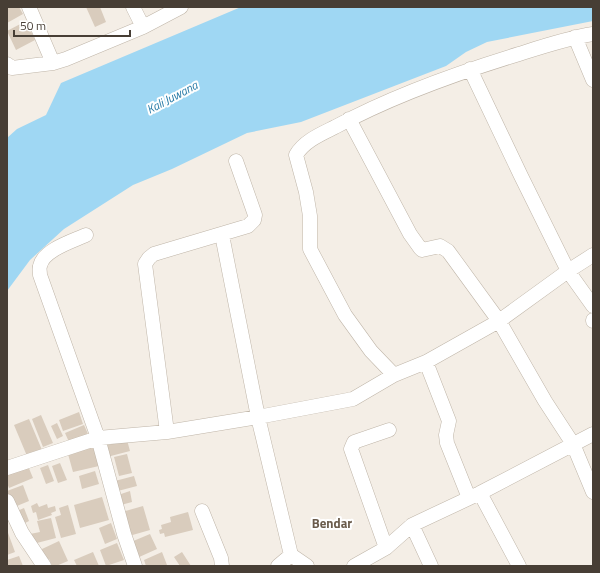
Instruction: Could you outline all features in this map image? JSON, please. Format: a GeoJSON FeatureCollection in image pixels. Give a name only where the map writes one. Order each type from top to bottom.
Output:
{"type":"FeatureCollection","features":[{"type":"Feature","properties":{"kind":"street"},"geometry":{"type":"LineString","coordinates":[[29,7],[53,63]]}},
{"type":"Feature","properties":{"kind":"street"},"geometry":{"type":"LineString","coordinates":[[133,7],[143,27]]}},
{"type":"Feature","properties":{"kind":"street"},"geometry":{"type":"LineString","coordinates":[[9,67],[53,63],[66,59],[143,27],[181,7]]}},
{"type":"Feature","properties":{"kind":"street"},"geometry":{"type":"LineString","coordinates":[[394,375],[371,352],[345,315],[310,249],[310,216],[306,192],[296,155],[300,148],[310,140],[363,112],[470,69],[575,37],[593,34]]}},
{"type":"Feature","properties":{"kind":"street"},"geometry":{"type":"LineString","coordinates":[[575,37],[593,80]]}},
{"type":"Feature","properties":{"kind":"street"},"geometry":{"type":"LineString","coordinates":[[470,69],[568,271],[593,306]]}},
{"type":"Feature","properties":{"kind":"street"},"geometry":{"type":"LineString","coordinates":[[349,119],[410,234],[420,248],[422,250],[440,246],[448,252],[499,321],[545,401],[573,444],[593,492]]}},
{"type":"Feature","properties":{"kind":"street"},"geometry":{"type":"LineString","coordinates":[[167,432],[145,264],[154,254],[222,235],[248,226],[254,220],[255,215],[236,161]]}},
{"type":"Feature","properties":{"kind":"street"},"geometry":{"type":"LineString","coordinates":[[86,235],[48,252],[39,266],[40,275],[98,438],[124,534],[135,566]]}},
{"type":"Feature","properties":{"kind":"street"},"geometry":{"type":"LineString","coordinates":[[222,235],[258,417],[291,555],[307,566]]}},
{"type":"Feature","properties":{"kind":"street"},"geometry":{"type":"LineString","coordinates":[[7,468],[98,438],[167,432],[353,399],[394,375],[426,362],[499,321],[568,271],[593,255]]}},
{"type":"Feature","properties":{"kind":"street"},"geometry":{"type":"LineString","coordinates":[[426,362],[449,421],[446,435],[447,443],[474,495],[519,566]]}},
{"type":"Feature","properties":{"kind":"street"},"geometry":{"type":"LineString","coordinates":[[386,548],[351,449],[354,442],[389,430]]}},
{"type":"Feature","properties":{"kind":"street"},"geometry":{"type":"LineString","coordinates":[[354,566],[386,548],[412,526],[593,434]]}},
{"type":"Feature","properties":{"kind":"street"},"geometry":{"type":"LineString","coordinates":[[7,501],[22,532],[44,566]]}},
{"type":"Feature","properties":{"kind":"street"},"geometry":{"type":"LineString","coordinates":[[202,511],[221,558],[222,566]]}},
{"type":"Feature","properties":{"kind":"street"},"geometry":{"type":"LineString","coordinates":[[412,526],[431,566]]}},
{"type":"Feature","properties":{"kind":"street"},"geometry":{"type":"LineString","coordinates":[[278,566],[291,555]]}},
{"type":"Feature","properties":{"kind":"water","name":"Kali Juwana"},"geometry":{"type":"Polygon","coordinates":[[[241,7],[593,7],[593,21],[487,42],[466,52],[446,66],[301,122],[247,133],[172,169],[133,185],[64,229],[30,260],[7,291],[7,138],[17,129],[46,115],[61,83],[241,7]]]}},
{"type":"Feature","properties":{"kind":"building"},"geometry":{"type":"Polygon","coordinates":[[[7,7],[19,7],[23,14],[7,23],[7,7]]]}},
{"type":"Feature","properties":{"kind":"building"},"geometry":{"type":"Polygon","coordinates":[[[86,7],[100,7],[106,22],[95,27],[86,7]]]}},
{"type":"Feature","properties":{"kind":"building"},"geometry":{"type":"Polygon","coordinates":[[[26,21],[35,40],[16,50],[7,31],[26,21]]]}},
{"type":"Feature","properties":{"kind":"building"},"geometry":{"type":"Polygon","coordinates":[[[79,412],[83,424],[63,431],[59,420],[79,412]]]}},
{"type":"Feature","properties":{"kind":"building"},"geometry":{"type":"Polygon","coordinates":[[[41,415],[53,443],[43,447],[32,419],[41,415]]]}},
{"type":"Feature","properties":{"kind":"building"},"geometry":{"type":"Polygon","coordinates":[[[29,419],[42,450],[27,456],[14,425],[29,419]]]}},
{"type":"Feature","properties":{"kind":"building"},"geometry":{"type":"Polygon","coordinates":[[[57,423],[63,436],[57,439],[51,426],[57,423]]]}},
{"type":"Feature","properties":{"kind":"building"},"geometry":{"type":"Polygon","coordinates":[[[84,425],[88,434],[69,442],[65,433],[84,425]]]}},
{"type":"Feature","properties":{"kind":"building"},"geometry":{"type":"Polygon","coordinates":[[[127,440],[130,451],[107,457],[104,446],[127,440]]]}},
{"type":"Feature","properties":{"kind":"building"},"geometry":{"type":"Polygon","coordinates":[[[94,447],[99,466],[73,472],[68,454],[94,447]]]}},
{"type":"Feature","properties":{"kind":"building"},"geometry":{"type":"Polygon","coordinates":[[[127,454],[132,473],[119,476],[114,457],[127,454]]]}},
{"type":"Feature","properties":{"kind":"building"},"geometry":{"type":"Polygon","coordinates":[[[60,463],[67,480],[58,483],[52,466],[60,463]]]}},
{"type":"Feature","properties":{"kind":"building"},"geometry":{"type":"Polygon","coordinates":[[[48,465],[54,481],[46,484],[40,468],[48,465]]]}},
{"type":"Feature","properties":{"kind":"building"},"geometry":{"type":"Polygon","coordinates":[[[28,466],[33,478],[9,488],[7,483],[7,475],[28,466]]]}},
{"type":"Feature","properties":{"kind":"building"},"geometry":{"type":"Polygon","coordinates":[[[95,471],[99,484],[82,489],[79,476],[95,471]]]}},
{"type":"Feature","properties":{"kind":"building"},"geometry":{"type":"Polygon","coordinates":[[[134,476],[137,486],[114,492],[111,482],[134,476]]]}},
{"type":"Feature","properties":{"kind":"building"},"geometry":{"type":"Polygon","coordinates":[[[23,485],[29,501],[12,508],[7,497],[7,491],[23,485]]]}},
{"type":"Feature","properties":{"kind":"building"},"geometry":{"type":"Polygon","coordinates":[[[130,491],[132,502],[121,505],[118,495],[130,491]]]}},
{"type":"Feature","properties":{"kind":"building"},"geometry":{"type":"Polygon","coordinates":[[[102,497],[109,520],[80,528],[74,505],[102,497]]]}},
{"type":"Feature","properties":{"kind":"building"},"geometry":{"type":"Polygon","coordinates":[[[37,503],[39,507],[47,504],[48,508],[55,506],[56,511],[51,513],[52,515],[38,520],[36,512],[33,513],[31,506],[37,503]]]}},
{"type":"Feature","properties":{"kind":"building"},"geometry":{"type":"Polygon","coordinates":[[[68,505],[76,534],[61,538],[55,517],[61,515],[59,508],[68,505]]]}},
{"type":"Feature","properties":{"kind":"building"},"geometry":{"type":"Polygon","coordinates":[[[143,506],[150,530],[129,536],[122,512],[143,506]]]}},
{"type":"Feature","properties":{"kind":"building"},"geometry":{"type":"Polygon","coordinates":[[[24,508],[29,521],[21,525],[15,512],[24,508]]]}},
{"type":"Feature","properties":{"kind":"building"},"geometry":{"type":"Polygon","coordinates":[[[188,512],[193,530],[165,537],[164,533],[160,534],[159,530],[162,529],[161,525],[171,522],[170,517],[188,512]]]}},
{"type":"Feature","properties":{"kind":"building"},"geometry":{"type":"Polygon","coordinates":[[[51,518],[56,538],[33,544],[30,534],[40,532],[37,521],[51,518]]]}},
{"type":"Feature","properties":{"kind":"building"},"geometry":{"type":"Polygon","coordinates":[[[111,523],[117,539],[105,544],[99,528],[111,523]]]}},
{"type":"Feature","properties":{"kind":"building"},"geometry":{"type":"Polygon","coordinates":[[[7,530],[15,552],[7,555],[7,530]]]}},
{"type":"Feature","properties":{"kind":"building"},"geometry":{"type":"Polygon","coordinates":[[[150,534],[157,549],[137,558],[131,542],[150,534]]]}},
{"type":"Feature","properties":{"kind":"building"},"geometry":{"type":"Polygon","coordinates":[[[59,541],[68,561],[56,566],[52,566],[49,559],[43,562],[42,549],[59,541]]]}},
{"type":"Feature","properties":{"kind":"building"},"geometry":{"type":"Polygon","coordinates":[[[117,543],[124,560],[106,566],[100,550],[117,543]]]}},
{"type":"Feature","properties":{"kind":"building"},"geometry":{"type":"Polygon","coordinates":[[[93,552],[99,566],[77,566],[74,560],[93,552]]]}},
{"type":"Feature","properties":{"kind":"building"},"geometry":{"type":"Polygon","coordinates":[[[162,552],[167,565],[146,566],[144,560],[162,552]]]}},
{"type":"Feature","properties":{"kind":"building"},"geometry":{"type":"Polygon","coordinates":[[[182,552],[191,566],[180,566],[174,557],[182,552]]]}},
{"type":"Feature","properties":{"kind":"building"},"geometry":{"type":"Polygon","coordinates":[[[19,556],[23,566],[7,566],[7,560],[19,556]]]}},
{"type":"Feature","properties":{"kind":"district","name":"Bendar"},"geometry":{"type":"Point","coordinates":[332,523]}}]}
